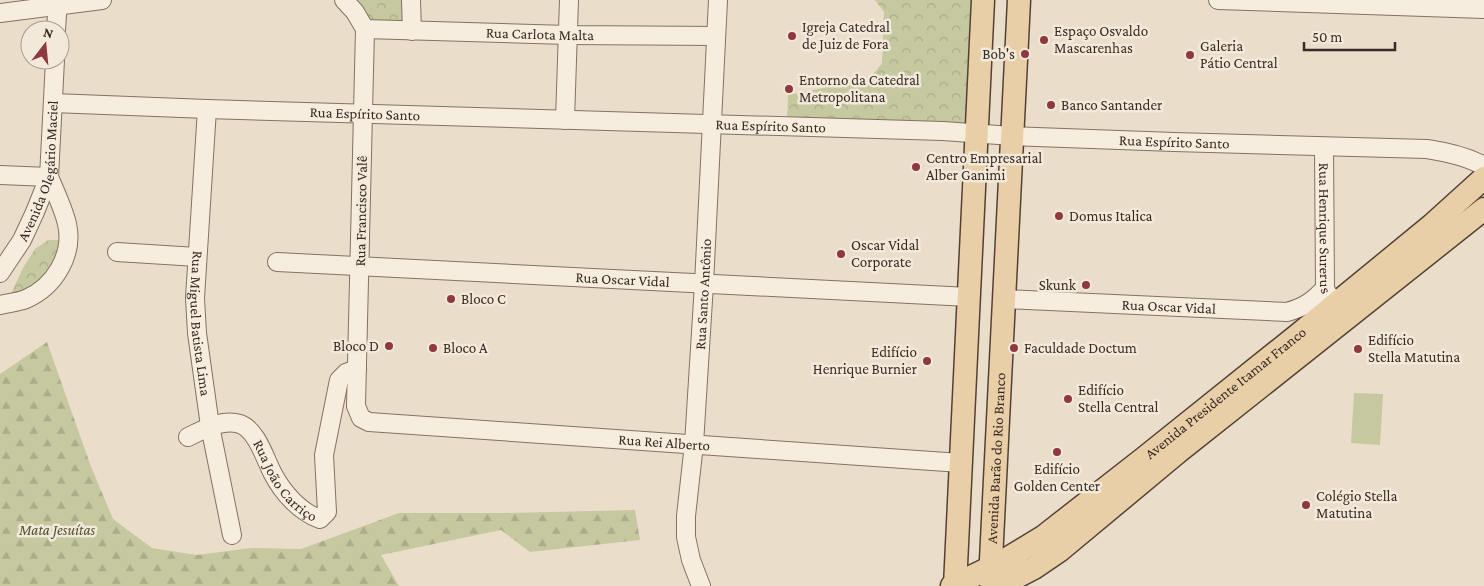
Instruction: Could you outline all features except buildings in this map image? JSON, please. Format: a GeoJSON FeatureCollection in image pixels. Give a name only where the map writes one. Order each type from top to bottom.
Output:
{"type":"FeatureCollection","features":[{"type":"Feature","properties":{"kind":"main road"},"geometry":{"type":"LineString","coordinates":[[954,586],[978,133],[983,0]]}},
{"type":"Feature","properties":{"kind":"main road","name":"Avenida Barão do Rio Branco"},"geometry":{"type":"LineString","coordinates":[[993,580],[991,545],[1018,0]]}},
{"type":"Feature","properties":{"kind":"main road","name":"Avenida Presidente Itamar Franco"},"geometry":{"type":"LineString","coordinates":[[993,580],[1018,552],[1043,537],[1144,459],[1299,334],[1333,293],[1432,225],[1484,178]]}},
{"type":"Feature","properties":{"kind":"main road","name":"Avenida Presidente Itamar Franco"},"geometry":{"type":"LineString","coordinates":[[954,586],[993,580],[1034,568],[1059,551],[1178,452],[1484,209]]}},
{"type":"Feature","properties":{"kind":"main road"},"geometry":{"type":"LineString","coordinates":[[991,545],[1018,552]]}},
{"type":"Feature","properties":{"kind":"street"},"geometry":{"type":"LineString","coordinates":[[0,13],[58,3],[102,0]]}},
{"type":"Feature","properties":{"kind":"street"},"geometry":{"type":"LineString","coordinates":[[344,0],[355,12],[365,29]]}},
{"type":"Feature","properties":{"kind":"street"},"geometry":{"type":"LineString","coordinates":[[411,0],[412,31]]}},
{"type":"Feature","properties":{"kind":"street"},"geometry":{"type":"LineString","coordinates":[[565,120],[569,0]]}},
{"type":"Feature","properties":{"kind":"street","name":"Rua Santo Antônio"},"geometry":{"type":"LineString","coordinates":[[701,586],[691,560],[686,537],[704,284],[718,0]]}},
{"type":"Feature","properties":{"kind":"street"},"geometry":{"type":"LineString","coordinates":[[1218,0],[1484,9]]}},
{"type":"Feature","properties":{"kind":"street"},"geometry":{"type":"LineString","coordinates":[[57,20],[58,3]]}},
{"type":"Feature","properties":{"kind":"street","name":"Rua Carlota Malta"},"geometry":{"type":"LineString","coordinates":[[365,29],[568,35],[716,36]]}},
{"type":"Feature","properties":{"kind":"street","name":"Rua Francisco Valê"},"geometry":{"type":"LineString","coordinates":[[365,29],[356,406],[361,418],[369,422]]}},
{"type":"Feature","properties":{"kind":"street","name":"Avenida Olegário Maciel"},"geometry":{"type":"LineString","coordinates":[[0,273],[22,240],[36,212],[49,177],[55,70]]}},
{"type":"Feature","properties":{"kind":"street","name":"Rua Espírito Santo"},"geometry":{"type":"LineString","coordinates":[[53,103],[1427,149],[1468,158],[1484,166]]}},
{"type":"Feature","properties":{"kind":"street","name":"Rua Miguel Batista Lima"},"geometry":{"type":"LineString","coordinates":[[207,109],[195,298],[197,333],[210,426],[232,535]]}},
{"type":"Feature","properties":{"kind":"street","name":"Rua Henrique Surerus"},"geometry":{"type":"LineString","coordinates":[[1324,146],[1333,293]]}},
{"type":"Feature","properties":{"kind":"street"},"geometry":{"type":"LineString","coordinates":[[0,175],[49,177],[68,224],[68,246],[61,268],[48,286],[26,299],[0,305]]}},
{"type":"Feature","properties":{"kind":"street"},"geometry":{"type":"LineString","coordinates":[[117,252],[197,257]]}},
{"type":"Feature","properties":{"kind":"street","name":"Rua Oscar Vidal"},"geometry":{"type":"LineString","coordinates":[[277,262],[969,297]]}},
{"type":"Feature","properties":{"kind":"street","name":"Rua Oscar Vidal"},"geometry":{"type":"LineString","coordinates":[[1004,300],[1287,312],[1301,308],[1333,293]]}},
{"type":"Feature","properties":{"kind":"street"},"geometry":{"type":"LineString","coordinates":[[1287,312],[1293,319],[1299,334]]}},
{"type":"Feature","properties":{"kind":"street","name":"Rua João Carriço"},"geometry":{"type":"LineString","coordinates":[[188,437],[210,426],[226,423],[240,424],[253,434],[274,476],[290,497],[304,511],[320,519],[327,512],[324,456],[339,380],[346,373],[357,369]]}},
{"type":"Feature","properties":{"kind":"street","name":"Rua Rei Alberto"},"geometry":{"type":"LineString","coordinates":[[369,422],[961,463]]}},
{"type":"Feature","properties":{"kind":"green space"},"geometry":{"type":"Polygon","coordinates":[[[349,0],[405,0],[406,23],[372,22],[349,0]]]}},
{"type":"Feature","properties":{"kind":"green space"},"geometry":{"type":"Polygon","coordinates":[[[875,0],[974,0],[969,124],[787,120],[788,95],[867,79],[882,63],[884,12],[875,0]]]}},
{"type":"Feature","properties":{"kind":"green space"},"geometry":{"type":"Polygon","coordinates":[[[48,240],[60,240],[62,245],[52,270],[37,284],[9,298],[23,268],[35,249],[48,240]]]}},
{"type":"Feature","properties":{"kind":"green space","name":"Mata Jesuítas"},"geometry":{"type":"Polygon","coordinates":[[[47,342],[90,464],[113,519],[152,548],[197,555],[251,548],[301,549],[399,513],[635,510],[640,540],[530,552],[501,530],[381,555],[399,586],[0,586],[0,374],[47,342]]]}},
{"type":"Feature","properties":{"kind":"green space"},"geometry":{"type":"Polygon","coordinates":[[[1354,393],[1383,394],[1380,445],[1351,443],[1354,393]]]}},
{"type":"Feature","properties":{"kind":"place","name":"Igreja Catedral de Juiz de Fora"},"geometry":{"type":"Point","coordinates":[792,36]}},
{"type":"Feature","properties":{"kind":"place","name":"Espaço Osvaldo Mascarenhas"},"geometry":{"type":"Point","coordinates":[1044,40]}},
{"type":"Feature","properties":{"kind":"place","name":"Bob's"},"geometry":{"type":"Point","coordinates":[1025,54]}},
{"type":"Feature","properties":{"kind":"place","name":"Galeria Pátio Central"},"geometry":{"type":"Point","coordinates":[1190,55]}},
{"type":"Feature","properties":{"kind":"place","name":"Entorno da Catedral Metropolitana"},"geometry":{"type":"Point","coordinates":[789,89]}},
{"type":"Feature","properties":{"kind":"place","name":"Banco Santander"},"geometry":{"type":"Point","coordinates":[1051,105]}},
{"type":"Feature","properties":{"kind":"place","name":"Centro Empresarial Alber Ganimi"},"geometry":{"type":"Point","coordinates":[916,167]}},
{"type":"Feature","properties":{"kind":"place","name":"Domus Italica"},"geometry":{"type":"Point","coordinates":[1059,216]}},
{"type":"Feature","properties":{"kind":"place","name":"Oscar Vidal Corporate"},"geometry":{"type":"Point","coordinates":[841,254]}},
{"type":"Feature","properties":{"kind":"place","name":"Skunk"},"geometry":{"type":"Point","coordinates":[1086,285]}},
{"type":"Feature","properties":{"kind":"place","name":"Bloco C"},"geometry":{"type":"Point","coordinates":[451,299]}},
{"type":"Feature","properties":{"kind":"place","name":"Bloco D"},"geometry":{"type":"Point","coordinates":[389,346]}},
{"type":"Feature","properties":{"kind":"place","name":"Bloco A"},"geometry":{"type":"Point","coordinates":[433,348]}},
{"type":"Feature","properties":{"kind":"place","name":"Faculdade Doctum"},"geometry":{"type":"Point","coordinates":[1014,348]}},
{"type":"Feature","properties":{"kind":"place","name":"Edifício Stella Matutina"},"geometry":{"type":"Point","coordinates":[1358,349]}},
{"type":"Feature","properties":{"kind":"place","name":"Edifício Henrique Burnier"},"geometry":{"type":"Point","coordinates":[927,361]}},
{"type":"Feature","properties":{"kind":"place","name":"Edifício Stella Central"},"geometry":{"type":"Point","coordinates":[1068,399]}},
{"type":"Feature","properties":{"kind":"place","name":"Edifício Golden Center"},"geometry":{"type":"Point","coordinates":[1057,452]}},
{"type":"Feature","properties":{"kind":"place","name":"Colégio Stella Matutina"},"geometry":{"type":"Point","coordinates":[1306,505]}}]}
